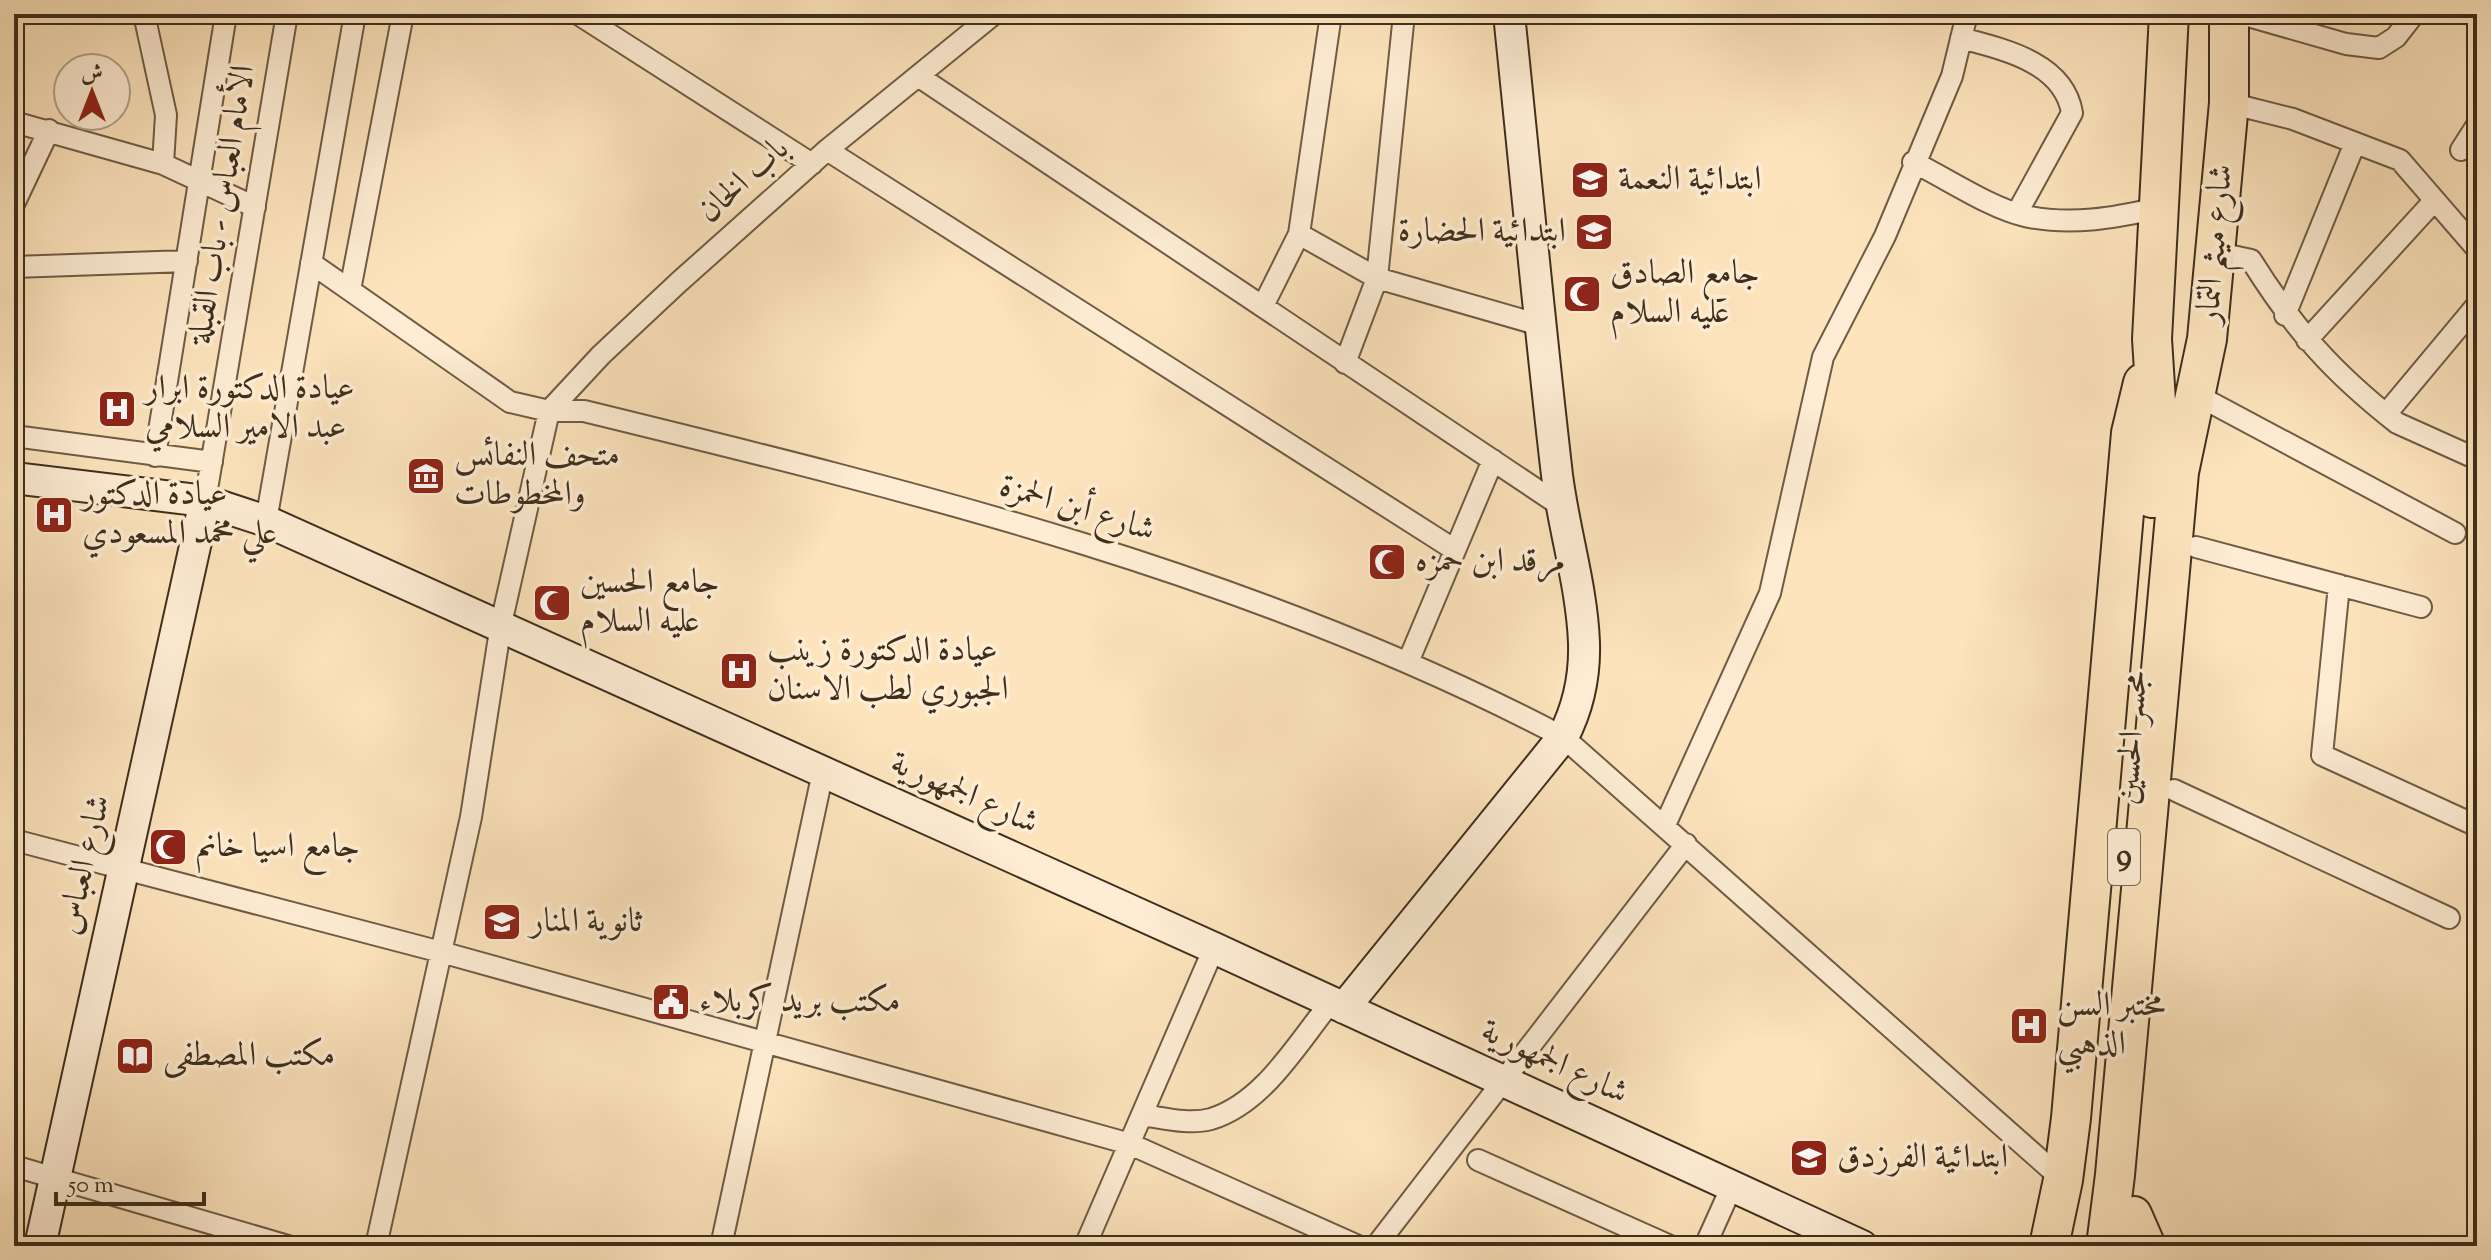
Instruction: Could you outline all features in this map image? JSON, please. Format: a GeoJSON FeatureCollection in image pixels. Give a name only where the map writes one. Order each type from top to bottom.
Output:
{"type":"FeatureCollection","features":[{"type":"Feature","properties":{"kind":"highway","name":"شارع ميثم التمار"},"geometry":{"type":"LineString","coordinates":[[2167,470],[2158,433],[2152,339],[2169,14]]}},
{"type":"Feature","properties":{"kind":"highway","name":"شارع ميثم التمار"},"geometry":{"type":"LineString","coordinates":[[2167,470],[2207,339],[2229,103],[2229,14]]}},
{"type":"Feature","properties":{"kind":"highway"},"geometry":{"type":"LineString","coordinates":[[2049,1246],[2063,1180],[2131,433],[2152,339]]}},
{"type":"Feature","properties":{"kind":"highway"},"geometry":{"type":"LineString","coordinates":[[2138,1235],[2174,790],[2196,547],[2207,462],[2207,339]]}},
{"type":"Feature","properties":{"kind":"highway","name":"مجسر الحسين"},"geometry":{"type":"LineString","coordinates":[[2084,1246],[2110,1030],[2167,470]]}},
{"type":"Feature","properties":{"kind":"highway","name":"مجسر الحسين"},"geometry":{"type":"LineString","coordinates":[[2106,1246],[2167,470]]}},
{"type":"Feature","properties":{"kind":"main road"},"geometry":{"type":"LineString","coordinates":[[1337,1005],[1563,737],[1575,714],[1583,675],[1584,641],[1561,506],[1509,14]]}},
{"type":"Feature","properties":{"kind":"main road","name":"شارع الجمهورية"},"geometry":{"type":"LineString","coordinates":[[14,478],[205,501],[266,521],[501,624],[1862,1246]]}},
{"type":"Feature","properties":{"kind":"main road","name":"شارع العباس"},"geometry":{"type":"LineString","coordinates":[[40,1246],[205,501]]}},
{"type":"Feature","properties":{"kind":"street"},"geometry":{"type":"LineString","coordinates":[[144,14],[166,115],[163,164]]}},
{"type":"Feature","properties":{"kind":"street"},"geometry":{"type":"LineString","coordinates":[[155,456],[226,14]]}},
{"type":"Feature","properties":{"kind":"street","name":"الأمام العباس - باب القبلة"},"geometry":{"type":"LineString","coordinates":[[205,501],[287,14]]}},
{"type":"Feature","properties":{"kind":"street"},"geometry":{"type":"LineString","coordinates":[[266,521],[355,14]]}},
{"type":"Feature","properties":{"kind":"street"},"geometry":{"type":"LineString","coordinates":[[350,290],[403,14]]}},
{"type":"Feature","properties":{"kind":"street"},"geometry":{"type":"LineString","coordinates":[[578,14],[820,157],[1455,550]]}},
{"type":"Feature","properties":{"kind":"street","name":"باب الخان"},"geometry":{"type":"LineString","coordinates":[[549,411],[623,334],[820,157],[994,14]]}},
{"type":"Feature","properties":{"kind":"street"},"geometry":{"type":"LineString","coordinates":[[1263,306],[1299,234],[1331,14]]}},
{"type":"Feature","properties":{"kind":"street"},"geometry":{"type":"LineString","coordinates":[[1345,363],[1377,278],[1404,14]]}},
{"type":"Feature","properties":{"kind":"street"},"geometry":{"type":"LineString","coordinates":[[1665,825],[1770,593],[1823,357],[1885,236],[1913,162],[1952,76],[1967,14]]}},
{"type":"Feature","properties":{"kind":"street"},"geometry":{"type":"LineString","coordinates":[[2241,14],[2346,44],[2379,48],[2396,37],[2414,14]]}},
{"type":"Feature","properties":{"kind":"street"},"geometry":{"type":"LineString","coordinates":[[1961,38],[2026,58],[2046,72],[2070,99],[2072,113],[2017,213]]}},
{"type":"Feature","properties":{"kind":"street"},"geometry":{"type":"LineString","coordinates":[[918,76],[1561,506]]}},
{"type":"Feature","properties":{"kind":"street"},"geometry":{"type":"LineString","coordinates":[[2229,103],[2293,119],[2400,160],[2477,249]]}},
{"type":"Feature","properties":{"kind":"street"},"geometry":{"type":"LineString","coordinates":[[14,122],[163,164],[255,207]]}},
{"type":"Feature","properties":{"kind":"street"},"geometry":{"type":"LineString","coordinates":[[2461,150],[2477,125]]}},
{"type":"Feature","properties":{"kind":"street"},"geometry":{"type":"LineString","coordinates":[[14,204],[49,130]]}},
{"type":"Feature","properties":{"kind":"street"},"geometry":{"type":"LineString","coordinates":[[2285,315],[2355,143]]}},
{"type":"Feature","properties":{"kind":"street"},"geometry":{"type":"LineString","coordinates":[[1913,162],[2017,213],[2070,221],[2117,218],[2159,208]]}},
{"type":"Feature","properties":{"kind":"street"},"geometry":{"type":"LineString","coordinates":[[2307,340],[2434,201]]}},
{"type":"Feature","properties":{"kind":"street"},"geometry":{"type":"LineString","coordinates":[[1299,234],[1377,278],[1540,325]]}},
{"type":"Feature","properties":{"kind":"street"},"geometry":{"type":"LineString","coordinates":[[2214,252],[2251,260],[2285,315],[2340,377],[2397,423],[2477,459]]}},
{"type":"Feature","properties":{"kind":"street"},"geometry":{"type":"LineString","coordinates":[[14,267],[187,261]]}},
{"type":"Feature","properties":{"kind":"street","name":"شارع أبن الحمزة"},"geometry":{"type":"LineString","coordinates":[[311,263],[510,402],[549,411],[584,411],[901,488],[1115,551],[1408,662],[1484,695],[1563,737],[2063,1180]]}},
{"type":"Feature","properties":{"kind":"street"},"geometry":{"type":"LineString","coordinates":[[2386,414],[2477,305]]}},
{"type":"Feature","properties":{"kind":"street"},"geometry":{"type":"LineString","coordinates":[[2208,401],[2455,533]]}},
{"type":"Feature","properties":{"kind":"street"},"geometry":{"type":"LineString","coordinates":[[376,1246],[471,817],[501,624],[549,411]]}},
{"type":"Feature","properties":{"kind":"street"},"geometry":{"type":"LineString","coordinates":[[14,436],[212,462]]}},
{"type":"Feature","properties":{"kind":"street"},"geometry":{"type":"LineString","coordinates":[[1408,662],[1493,460]]}},
{"type":"Feature","properties":{"kind":"street"},"geometry":{"type":"LineString","coordinates":[[2196,547],[2421,607]]}},
{"type":"Feature","properties":{"kind":"street"},"geometry":{"type":"LineString","coordinates":[[2339,585],[2322,755],[2477,826]]}},
{"type":"Feature","properties":{"kind":"street"},"geometry":{"type":"LineString","coordinates":[[721,1246],[823,772]]}},
{"type":"Feature","properties":{"kind":"street"},"geometry":{"type":"LineString","coordinates":[[2174,790],[2449,918]]}},
{"type":"Feature","properties":{"kind":"street"},"geometry":{"type":"LineString","coordinates":[[14,840],[441,952],[1130,1144],[1358,1246]]}},
{"type":"Feature","properties":{"kind":"street"},"geometry":{"type":"LineString","coordinates":[[1376,1246],[1686,844]]}},
{"type":"Feature","properties":{"kind":"street"},"geometry":{"type":"LineString","coordinates":[[1085,1246],[1214,948]]}},
{"type":"Feature","properties":{"kind":"street"},"geometry":{"type":"LineString","coordinates":[[1142,1115],[1181,1122],[1209,1120],[1234,1108],[1259,1090],[1337,1005]]}},
{"type":"Feature","properties":{"kind":"street"},"geometry":{"type":"LineString","coordinates":[[1478,1160],[1670,1246]]}},
{"type":"Feature","properties":{"kind":"street"},"geometry":{"type":"LineString","coordinates":[[14,1166],[288,1246]]}},
{"type":"Feature","properties":{"kind":"street"},"geometry":{"type":"LineString","coordinates":[[1705,1246],[1732,1186]]}},
{"type":"Feature","properties":{"kind":"place","name":"ابتدائية النعمة"},"geometry":{"type":"Point","coordinates":[1590,180]}},
{"type":"Feature","properties":{"kind":"place","name":"ابتدائية الحضارة"},"geometry":{"type":"Point","coordinates":[1594,232]}},
{"type":"Feature","properties":{"kind":"place","name":"جامع الصادق عليه السلام"},"geometry":{"type":"Point","coordinates":[1582,294]}},
{"type":"Feature","properties":{"kind":"place","name":"عيادة الدكتورة ابرار عبد الامير السلامي"},"geometry":{"type":"Point","coordinates":[117,409]}},
{"type":"Feature","properties":{"kind":"place","name":"متحف النفائس والمخطوطات"},"geometry":{"type":"Point","coordinates":[426,476]}},
{"type":"Feature","properties":{"kind":"place","name":"عيادة الدكتور علي محمد المسعودي"},"geometry":{"type":"Point","coordinates":[54,515]}},
{"type":"Feature","properties":{"kind":"place","name":"مرقد ابن حمزه"},"geometry":{"type":"Point","coordinates":[1387,562]}},
{"type":"Feature","properties":{"kind":"place","name":"جامع الحسين عليه السلام"},"geometry":{"type":"Point","coordinates":[552,603]}},
{"type":"Feature","properties":{"kind":"place","name":"عيادة الدكتورة زينب الجبوري لطب الاسنان"},"geometry":{"type":"Point","coordinates":[739,671]}},
{"type":"Feature","properties":{"kind":"place","name":"جامع اسيا خانم"},"geometry":{"type":"Point","coordinates":[168,847]}},
{"type":"Feature","properties":{"kind":"place","name":"ثانوية المنار"},"geometry":{"type":"Point","coordinates":[502,922]}},
{"type":"Feature","properties":{"kind":"place","name":"مكتب بريد كربلاء"},"geometry":{"type":"Point","coordinates":[671,1002]}},
{"type":"Feature","properties":{"kind":"place","name":"مختبر السن الذهبي"},"geometry":{"type":"Point","coordinates":[2029,1026]}},
{"type":"Feature","properties":{"kind":"place","name":"مكتب المصطفى"},"geometry":{"type":"Point","coordinates":[135,1056]}},
{"type":"Feature","properties":{"kind":"place","name":"ابتدائية الفرزدق"},"geometry":{"type":"Point","coordinates":[1809,1158]}}]}
